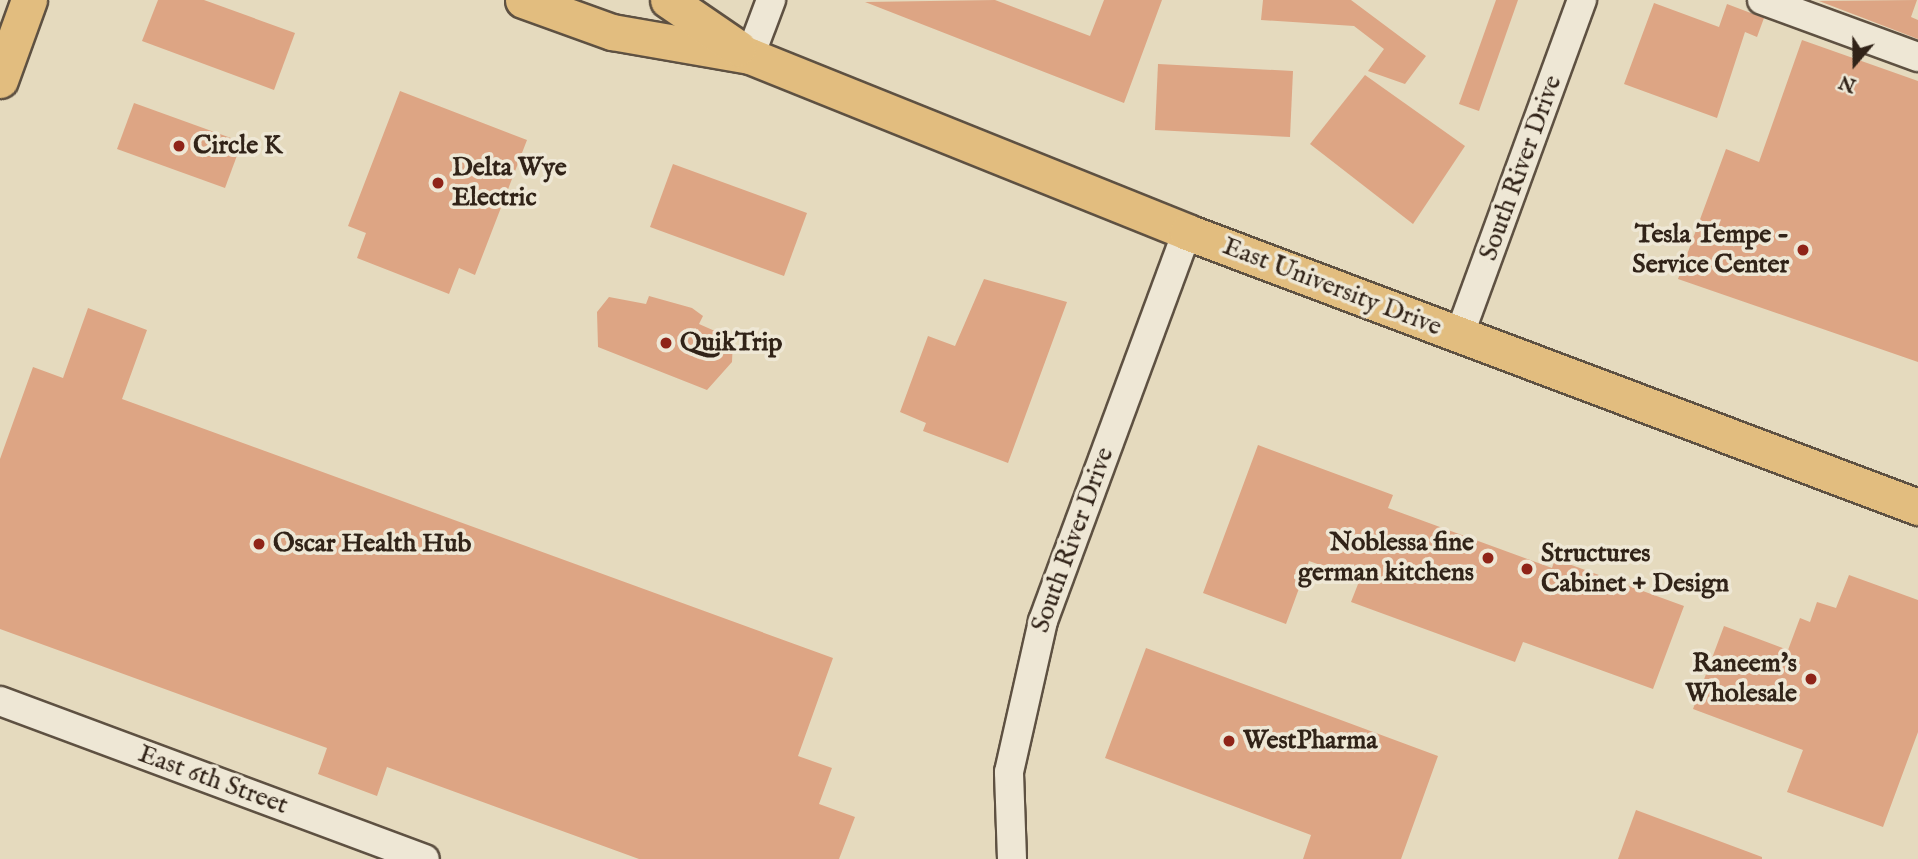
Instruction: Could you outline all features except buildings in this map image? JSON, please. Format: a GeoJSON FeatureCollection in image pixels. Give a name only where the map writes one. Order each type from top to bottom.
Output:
{"type":"FeatureCollection","features":[{"type":"Feature","properties":{"kind":"main road"},"geometry":{"type":"LineString","coordinates":[[0,80],[29,0]]}},
{"type":"Feature","properties":{"kind":"main road","name":"East University Drive"},"geometry":{"type":"LineString","coordinates":[[523,0],[612,32],[750,56],[1187,232],[1918,507]]}},
{"type":"Feature","properties":{"kind":"main road","name":"East University Drive"},"geometry":{"type":"LineString","coordinates":[[668,0],[750,56]]}},
{"type":"Feature","properties":{"kind":"street"},"geometry":{"type":"LineString","coordinates":[[750,56],[771,0]]}},
{"type":"Feature","properties":{"kind":"street","name":"South River Drive"},"geometry":{"type":"LineString","coordinates":[[1459,336],[1582,0]]}},
{"type":"Feature","properties":{"kind":"street"},"geometry":{"type":"LineString","coordinates":[[1778,3],[1918,57]]}},
{"type":"Feature","properties":{"kind":"street","name":"South River Drive"},"geometry":{"type":"LineString","coordinates":[[1012,859],[1009,772],[1023,690],[1043,621],[1187,232]]}},
{"type":"Feature","properties":{"kind":"street","name":"East 6th Street"},"geometry":{"type":"LineString","coordinates":[[0,701],[425,859]]}},
{"type":"Feature","properties":{"kind":"place","name":"Circle K"},"geometry":{"type":"Point","coordinates":[179,146]}},
{"type":"Feature","properties":{"kind":"place","name":"Delta Wye Electric"},"geometry":{"type":"Point","coordinates":[438,183]}},
{"type":"Feature","properties":{"kind":"place","name":"Tesla Tempe - Service Center"},"geometry":{"type":"Point","coordinates":[1803,250]}},
{"type":"Feature","properties":{"kind":"place","name":"QuikTrip"},"geometry":{"type":"Point","coordinates":[666,343]}},
{"type":"Feature","properties":{"kind":"place","name":"Oscar Health Hub"},"geometry":{"type":"Point","coordinates":[259,544]}},
{"type":"Feature","properties":{"kind":"place","name":"Noblessa fine german kitchens"},"geometry":{"type":"Point","coordinates":[1488,558]}},
{"type":"Feature","properties":{"kind":"place","name":"Structures Cabinet + Design"},"geometry":{"type":"Point","coordinates":[1527,569]}},
{"type":"Feature","properties":{"kind":"place","name":"Raneem's Wholesale"},"geometry":{"type":"Point","coordinates":[1811,679]}},
{"type":"Feature","properties":{"kind":"place","name":"WestPharma"},"geometry":{"type":"Point","coordinates":[1229,741]}}]}
